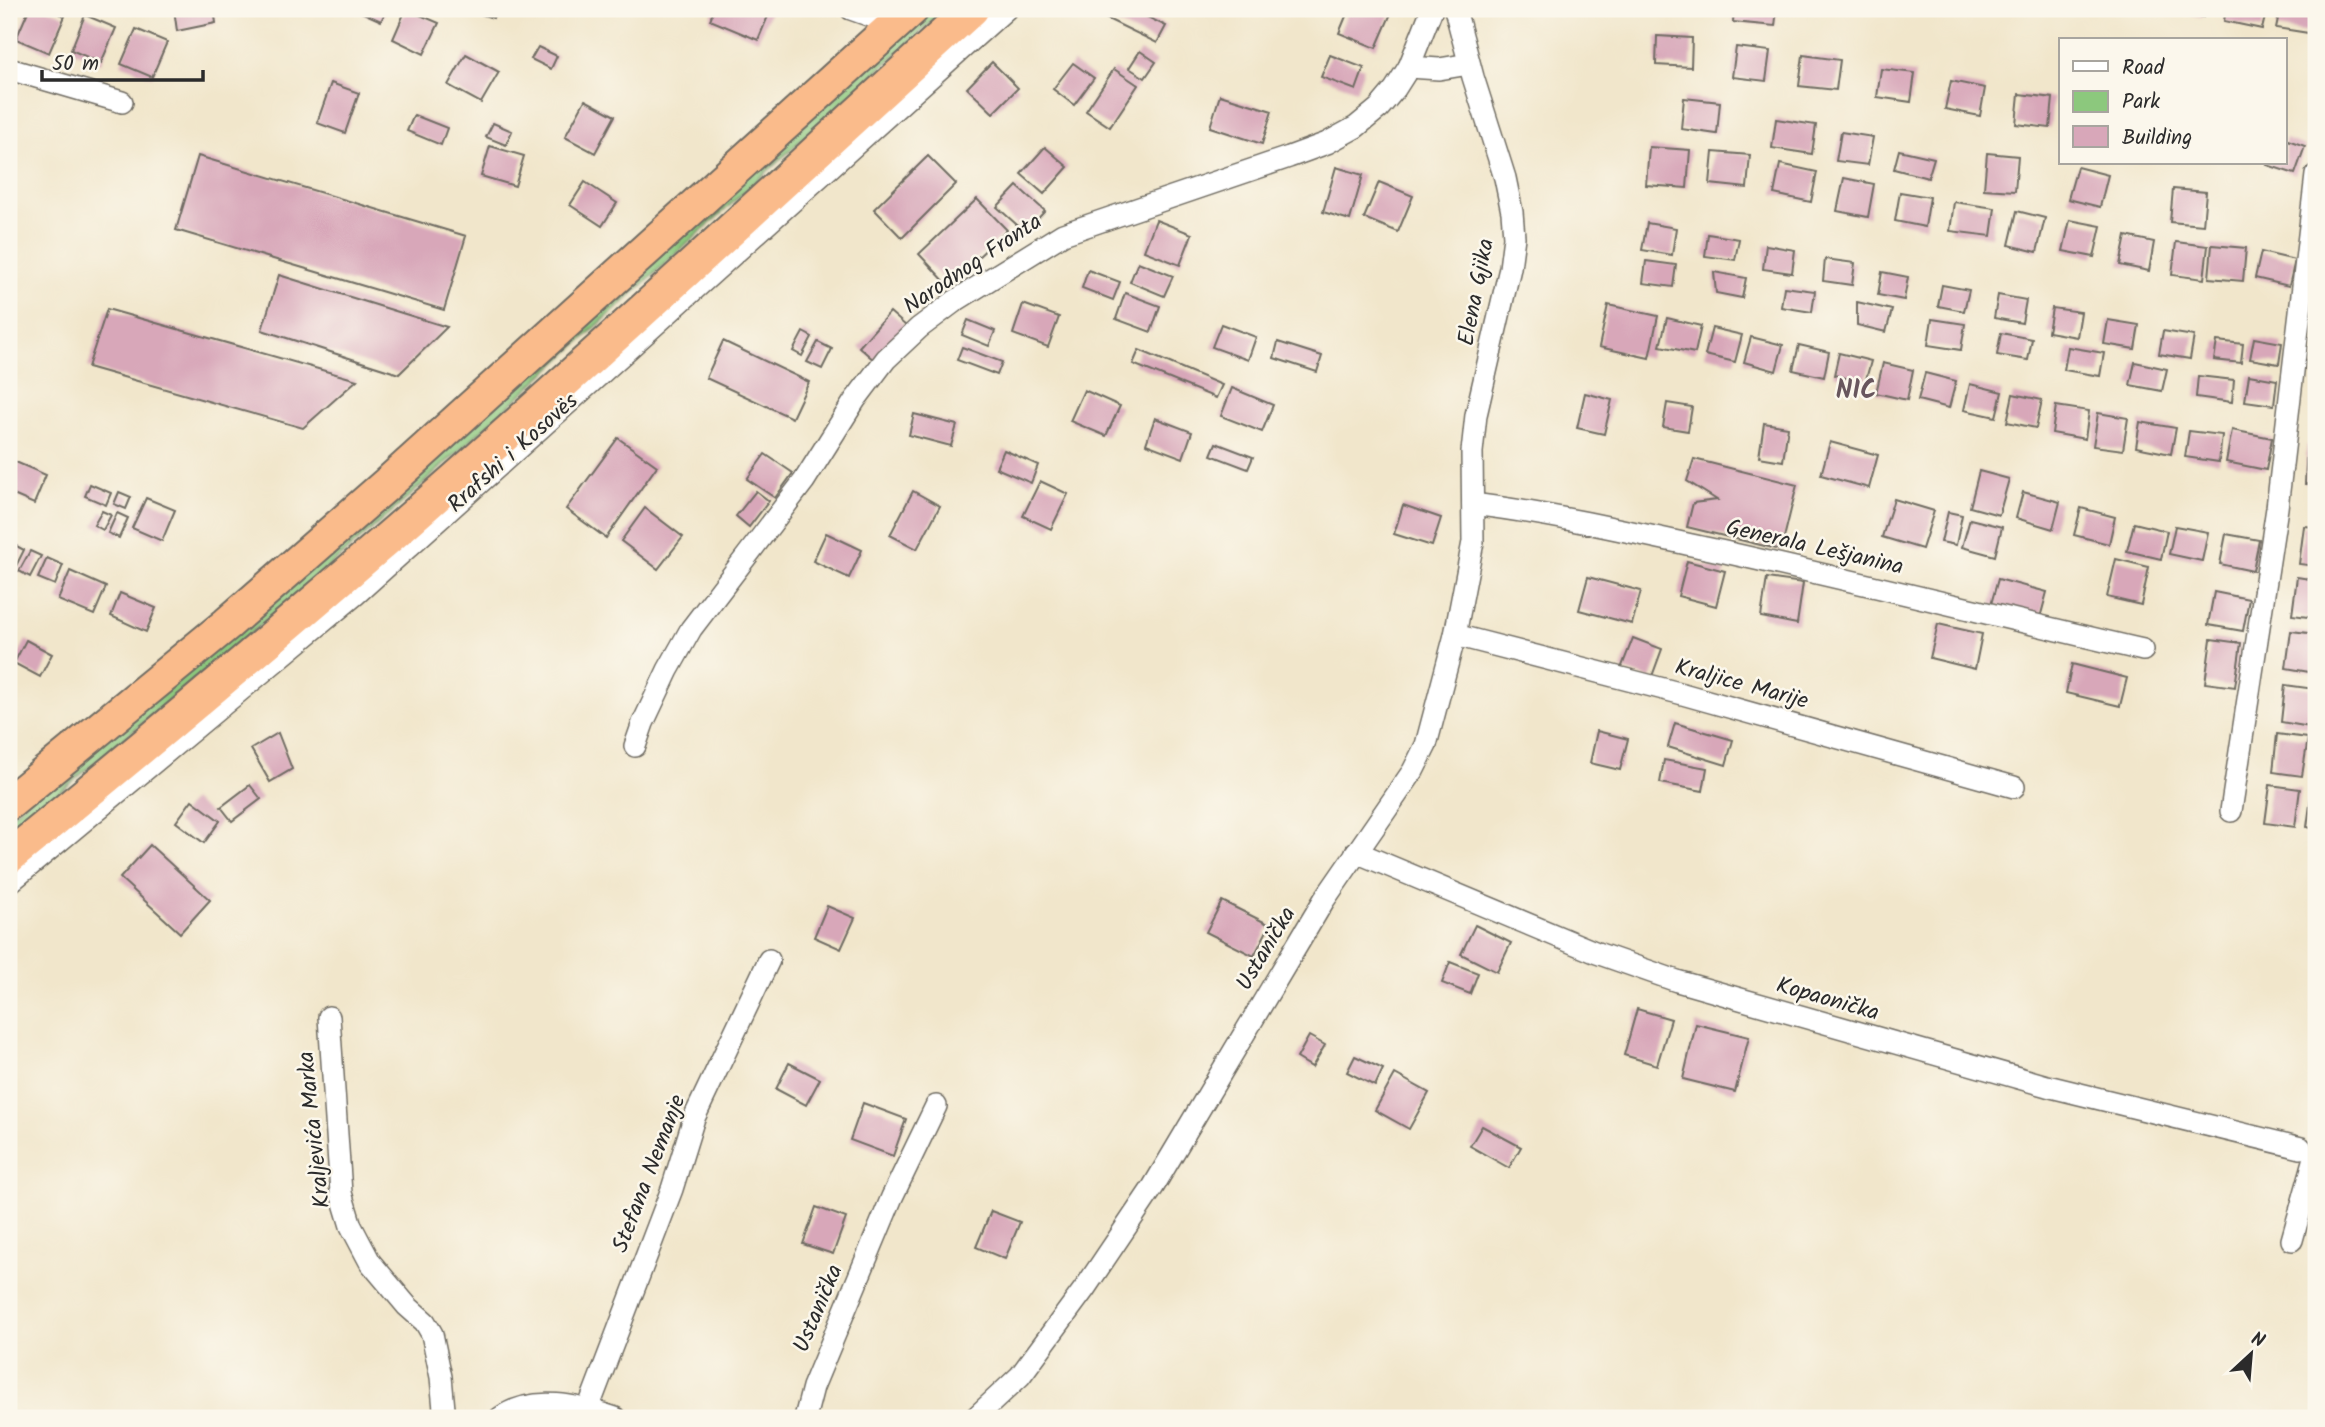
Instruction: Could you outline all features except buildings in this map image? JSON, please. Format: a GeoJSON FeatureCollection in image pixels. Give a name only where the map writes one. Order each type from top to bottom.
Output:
{"type":"FeatureCollection","features":[{"type":"Feature","properties":{"kind":"highway","name":"Rrafshi i Kosovës"},"geometry":{"type":"LineString","coordinates":[[9,857],[220,683],[396,532],[972,9]]}},
{"type":"Feature","properties":{"kind":"highway"},"geometry":{"type":"LineString","coordinates":[[9,803],[227,624],[387,484],[904,17]]}},
{"type":"Feature","properties":{"kind":"street"},"geometry":{"type":"LineString","coordinates":[[851,9],[904,17]]}},
{"type":"Feature","properties":{"kind":"street","name":"Rrafshi i Kosovës"},"geometry":{"type":"LineString","coordinates":[[9,883],[355,595],[1006,9]]}},
{"type":"Feature","properties":{"kind":"street","name":"Narodnog Fronta"},"geometry":{"type":"LineString","coordinates":[[635,746],[663,680],[691,629],[804,481],[855,400],[886,359],[919,328],[955,301],[1063,234],[1327,143],[1356,127],[1379,108],[1395,89],[1409,67],[1432,9]]}},
{"type":"Feature","properties":{"kind":"street","name":"Elena Gjika"},"geometry":{"type":"LineString","coordinates":[[1455,9],[1469,64],[1505,178],[1514,237],[1510,268],[1482,384],[1472,452]]}},
{"type":"Feature","properties":{"kind":"street"},"geometry":{"type":"LineString","coordinates":[[1409,67],[1439,69],[1469,64]]}},
{"type":"Feature","properties":{"kind":"street"},"geometry":{"type":"LineString","coordinates":[[9,69],[122,102]]}},
{"type":"Feature","properties":{"kind":"street"},"geometry":{"type":"LineString","coordinates":[[2231,811],[2277,508],[2316,175]]}},
{"type":"Feature","properties":{"kind":"street","name":"Ustanička"},"geometry":{"type":"LineString","coordinates":[[975,1418],[1020,1376],[1085,1288],[1153,1187],[1324,900],[1413,771],[1426,745],[1455,635],[1473,542],[1472,452]]}},
{"type":"Feature","properties":{"kind":"street","name":"Generala Lešjanina"},"geometry":{"type":"LineString","coordinates":[[1473,504],[1543,513],[1601,525],[1880,587],[2143,650]]}},
{"type":"Feature","properties":{"kind":"street","name":"Kraljice Marije"},"geometry":{"type":"LineString","coordinates":[[1455,635],[1679,693],[2014,787]]}},
{"type":"Feature","properties":{"kind":"street","name":"Kopaonička"},"geometry":{"type":"LineString","coordinates":[[1356,852],[1560,938],[1676,981],[2033,1083],[2309,1151]]}},
{"type":"Feature","properties":{"kind":"street","name":"Stefana Nemanje"},"geometry":{"type":"LineString","coordinates":[[588,1409],[671,1189],[694,1118],[769,960]]}},
{"type":"Feature","properties":{"kind":"street","name":"Kraljevića Marka"},"geometry":{"type":"LineString","coordinates":[[328,1017],[341,1193],[351,1226],[370,1262],[407,1306],[425,1322],[432,1334],[441,1377],[444,1409],[441,1418]]}},
{"type":"Feature","properties":{"kind":"street","name":"Ustanička"},"geometry":{"type":"LineString","coordinates":[[805,1418],[813,1387],[892,1197],[936,1106]]}},
{"type":"Feature","properties":{"kind":"street"},"geometry":{"type":"LineString","coordinates":[[2292,1240],[2309,1151]]}},
{"type":"Feature","properties":{"kind":"street"},"geometry":{"type":"LineString","coordinates":[[500,1418],[537,1405],[565,1404],[615,1418]]}},
{"type":"Feature","properties":{"kind":"green space"},"geometry":{"type":"Polygon","coordinates":[[[927,9],[946,9],[404,501],[286,604],[9,834],[9,817],[927,9]]]}},
{"type":"Feature","properties":{"kind":"district","name":"NIC"},"geometry":{"type":"Point","coordinates":[1856,389]}}]}
